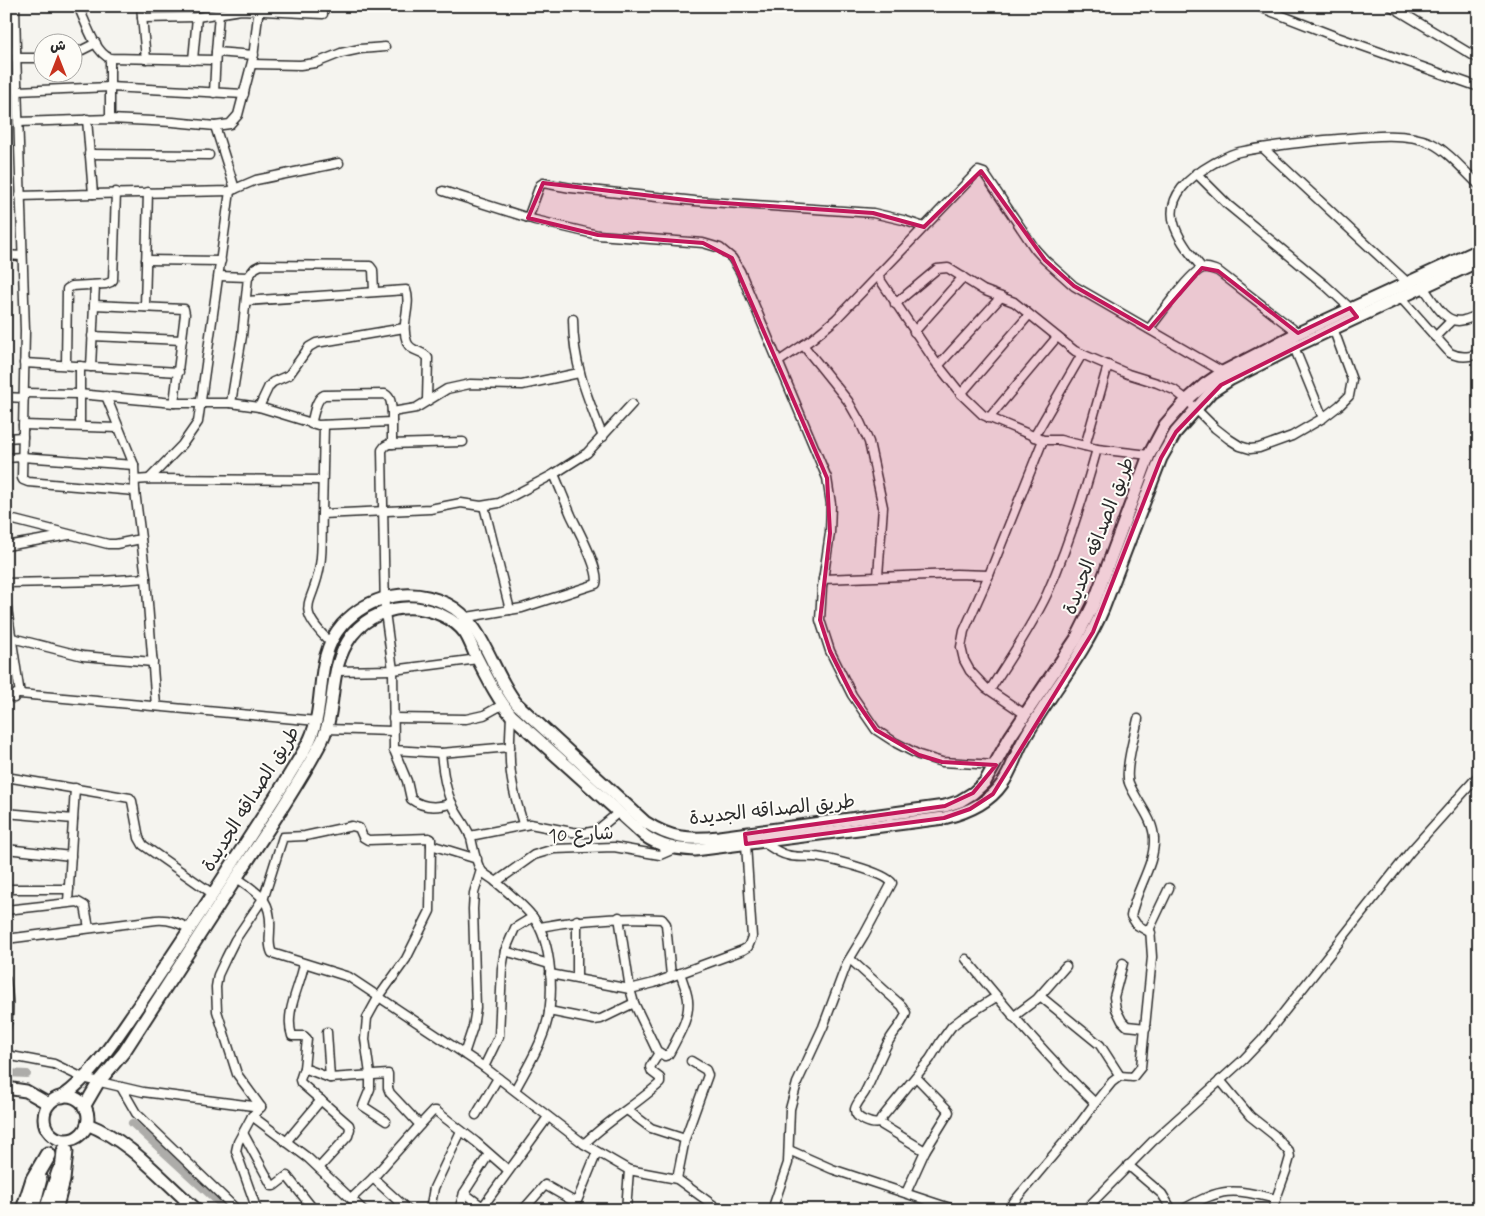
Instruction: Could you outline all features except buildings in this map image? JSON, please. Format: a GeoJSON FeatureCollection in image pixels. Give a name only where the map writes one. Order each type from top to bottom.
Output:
{"type":"FeatureCollection","features":[{"type":"Feature","properties":{"kind":"highway"},"geometry":{"type":"LineString","coordinates":[[54,1210],[62,1180],[67,1146]]}},
{"type":"Feature","properties":{"kind":"highway"},"geometry":{"type":"LineString","coordinates":[[24,1210],[34,1179],[48,1155]]}},
{"type":"Feature","properties":{"kind":"street"},"geometry":{"type":"LineString","coordinates":[[15,6],[25,331],[22,478],[25,481],[135,492]]}},
{"type":"Feature","properties":{"kind":"street"},"geometry":{"type":"LineString","coordinates":[[78,6],[96,43],[103,54],[110,58],[193,60],[216,56],[300,65],[316,63],[341,53],[360,49],[386,47]]}},
{"type":"Feature","properties":{"kind":"street"},"geometry":{"type":"LineString","coordinates":[[142,6],[146,59]]}},
{"type":"Feature","properties":{"kind":"street"},"geometry":{"type":"LineString","coordinates":[[1257,6],[1337,37],[1479,87]]}},
{"type":"Feature","properties":{"kind":"street"},"geometry":{"type":"LineString","coordinates":[[1391,6],[1479,59]]}},
{"type":"Feature","properties":{"kind":"street"},"geometry":{"type":"LineString","coordinates":[[142,18],[197,17],[219,14],[230,9],[259,9],[323,14]]}},
{"type":"Feature","properties":{"kind":"street"},"geometry":{"type":"LineString","coordinates":[[18,122],[110,119],[215,126],[230,124],[238,115],[253,60],[259,9]]}},
{"type":"Feature","properties":{"kind":"street"},"geometry":{"type":"LineString","coordinates":[[214,93],[219,14]]}},
{"type":"Feature","properties":{"kind":"street"},"geometry":{"type":"LineString","coordinates":[[193,60],[197,17]]}},
{"type":"Feature","properties":{"kind":"street"},"geometry":{"type":"LineString","coordinates":[[82,50],[96,43]]}},
{"type":"Feature","properties":{"kind":"street"},"geometry":{"type":"LineString","coordinates":[[6,51],[16,55],[32,57]]}},
{"type":"Feature","properties":{"kind":"street"},"geometry":{"type":"LineString","coordinates":[[110,58],[110,119]]}},
{"type":"Feature","properties":{"kind":"street"},"geometry":{"type":"LineString","coordinates":[[17,90],[110,87],[244,94]]}},
{"type":"Feature","properties":{"kind":"street"},"geometry":{"type":"LineString","coordinates":[[88,119],[93,194]]}},
{"type":"Feature","properties":{"kind":"street"},"geometry":{"type":"LineString","coordinates":[[149,479],[190,434],[198,422],[232,190],[215,126]]}},
{"type":"Feature","properties":{"kind":"street"},"geometry":{"type":"LineString","coordinates":[[1298,333],[1218,271],[1202,268],[1186,249],[1175,227],[1173,217],[1176,195],[1196,173],[1228,156],[1262,148],[1290,143],[1374,136],[1415,138],[1431,143],[1442,150],[1479,186]]}},
{"type":"Feature","properties":{"kind":"street"},"geometry":{"type":"LineString","coordinates":[[1262,148],[1408,284]]}},
{"type":"Feature","properties":{"kind":"street"},"geometry":{"type":"LineString","coordinates":[[89,154],[209,155]]}},
{"type":"Feature","properties":{"kind":"street"},"geometry":{"type":"LineString","coordinates":[[20,196],[232,190],[256,180],[339,163]]}},
{"type":"Feature","properties":{"kind":"street"},"geometry":{"type":"LineString","coordinates":[[778,362],[803,345],[836,318],[976,172],[981,171],[1045,260],[1074,286],[1223,372]]}},
{"type":"Feature","properties":{"kind":"street"},"geometry":{"type":"LineString","coordinates":[[1196,173],[1228,205],[1325,285],[1354,312]]}},
{"type":"Feature","properties":{"kind":"street"},"geometry":{"type":"LineString","coordinates":[[528,218],[540,185],[544,184],[695,201],[873,213],[924,227]]}},
{"type":"Feature","properties":{"kind":"street"},"geometry":{"type":"LineString","coordinates":[[442,191],[528,218],[598,235],[703,243],[720,248],[732,258],[740,271],[827,478],[831,504],[830,533],[823,579],[820,620],[830,651],[852,695],[876,730],[919,755],[942,762],[1011,765]]}},
{"type":"Feature","properties":{"kind":"street"},"geometry":{"type":"LineString","coordinates":[[66,365],[67,289],[72,286],[109,284],[113,280],[116,192]]}},
{"type":"Feature","properties":{"kind":"street"},"geometry":{"type":"LineString","coordinates":[[145,307],[148,192]]}},
{"type":"Feature","properties":{"kind":"street","name":"طريق الصداقه الجديدة"},"geometry":{"type":"LineString","coordinates":[[62,1097],[77,1085],[110,1047],[213,894],[267,832],[317,721],[322,668],[330,642],[340,627],[353,614],[368,604],[401,595],[418,595],[434,598],[449,604],[467,618],[478,659],[502,704],[511,715],[652,840],[674,849],[695,850],[745,839],[945,806],[960,801],[985,782],[1010,737],[1031,718],[1087,642],[1099,620],[1161,458],[1176,432],[1195,409],[1221,385],[1333,328],[1354,312],[1479,250]]}},
{"type":"Feature","properties":{"kind":"street"},"geometry":{"type":"LineString","coordinates":[[6,256],[22,256]]}},
{"type":"Feature","properties":{"kind":"street"},"geometry":{"type":"LineString","coordinates":[[146,260],[221,261]]}},
{"type":"Feature","properties":{"kind":"street","name":"طريق الصداقه الجديدة"},"geometry":{"type":"LineString","coordinates":[[84,1107],[98,1083],[124,1052],[232,874],[283,795],[320,745],[326,729],[335,671],[346,644],[363,624],[385,612],[406,608],[428,610],[469,630],[506,690],[517,704],[645,822],[661,832],[678,837],[745,839],[763,842],[958,815],[982,802],[1002,784],[1031,718],[1094,605],[1149,455],[1166,425],[1187,400],[1223,372],[1298,333],[1354,312],[1401,298],[1479,261]]}},
{"type":"Feature","properties":{"kind":"street"},"geometry":{"type":"LineString","coordinates":[[231,403],[248,277],[255,268],[261,265],[370,266],[373,270],[374,291]]}},
{"type":"Feature","properties":{"kind":"street"},"geometry":{"type":"LineString","coordinates":[[895,304],[938,269],[948,268],[983,290],[1014,302],[1074,351],[1128,374],[1174,390],[1229,440],[1250,449],[1259,448],[1292,436],[1323,418],[1349,396],[1352,380],[1333,328]]}},
{"type":"Feature","properties":{"kind":"street"},"geometry":{"type":"LineString","coordinates":[[1149,330],[1189,279],[1202,268]]}},
{"type":"Feature","properties":{"kind":"street"},"geometry":{"type":"LineString","coordinates":[[877,275],[938,366],[961,394],[983,415],[1042,440],[1060,440],[1097,449],[1161,458]]}},
{"type":"Feature","properties":{"kind":"street"},"geometry":{"type":"LineString","coordinates":[[219,276],[248,277]]}},
{"type":"Feature","properties":{"kind":"street"},"geometry":{"type":"LineString","coordinates":[[914,332],[963,277]]}},
{"type":"Feature","properties":{"kind":"street"},"geometry":{"type":"LineString","coordinates":[[91,367],[95,285]]}},
{"type":"Feature","properties":{"kind":"street"},"geometry":{"type":"LineString","coordinates":[[1423,287],[1442,311],[1452,320],[1463,321],[1479,314]]}},
{"type":"Feature","properties":{"kind":"street"},"geometry":{"type":"LineString","coordinates":[[246,301],[406,290],[408,297],[404,328],[410,347],[426,355],[428,358],[427,400]]}},
{"type":"Feature","properties":{"kind":"street"},"geometry":{"type":"LineString","coordinates":[[938,366],[1001,298]]}},
{"type":"Feature","properties":{"kind":"street"},"geometry":{"type":"LineString","coordinates":[[1401,298],[1450,353],[1456,356],[1467,357],[1479,354]]}},
{"type":"Feature","properties":{"kind":"street"},"geometry":{"type":"LineString","coordinates":[[94,305],[184,309],[179,372],[174,403]]}},
{"type":"Feature","properties":{"kind":"street"},"geometry":{"type":"LineString","coordinates":[[961,394],[1029,315]]}},
{"type":"Feature","properties":{"kind":"street"},"geometry":{"type":"LineString","coordinates":[[573,319],[574,348],[579,373],[603,437]]}},
{"type":"Feature","properties":{"kind":"street"},"geometry":{"type":"LineString","coordinates":[[1435,337],[1452,320]]}},
{"type":"Feature","properties":{"kind":"street"},"geometry":{"type":"LineString","coordinates":[[259,407],[273,382],[288,374],[309,347],[316,343],[404,328]]}},
{"type":"Feature","properties":{"kind":"street"},"geometry":{"type":"LineString","coordinates":[[92,336],[182,340]]}},
{"type":"Feature","properties":{"kind":"street"},"geometry":{"type":"LineString","coordinates":[[989,418],[1057,337]]}},
{"type":"Feature","properties":{"kind":"street"},"geometry":{"type":"LineString","coordinates":[[803,345],[848,401],[869,442],[883,507],[878,576]]}},
{"type":"Feature","properties":{"kind":"street"},"geometry":{"type":"LineString","coordinates":[[1294,347],[1323,418]]}},
{"type":"Feature","properties":{"kind":"street"},"geometry":{"type":"LineString","coordinates":[[1034,437],[1082,354]]}},
{"type":"Feature","properties":{"kind":"street"},"geometry":{"type":"LineString","coordinates":[[24,363],[179,372]]}},
{"type":"Feature","properties":{"kind":"street"},"geometry":{"type":"LineString","coordinates":[[1085,446],[1108,365]]}},
{"type":"Feature","properties":{"kind":"street"},"geometry":{"type":"LineString","coordinates":[[80,366],[80,426]]}},
{"type":"Feature","properties":{"kind":"street"},"geometry":{"type":"LineString","coordinates":[[392,412],[416,408],[447,389],[470,384],[522,385],[579,373]]}},
{"type":"Feature","properties":{"kind":"street"},"geometry":{"type":"LineString","coordinates":[[6,397],[79,394],[174,403],[231,403],[259,407],[311,424],[392,422]]}},
{"type":"Feature","properties":{"kind":"street"},"geometry":{"type":"LineString","coordinates":[[311,424],[320,397],[324,395],[386,394],[391,400],[392,444]]}},
{"type":"Feature","properties":{"kind":"street"},"geometry":{"type":"LineString","coordinates":[[106,396],[134,465],[135,492],[146,578],[156,706]]}},
{"type":"Feature","properties":{"kind":"street"},"geometry":{"type":"LineString","coordinates":[[322,514],[430,509],[461,503],[484,506],[499,503],[554,474],[587,453],[632,404]]}},
{"type":"Feature","properties":{"kind":"street"},"geometry":{"type":"LineString","coordinates":[[23,425],[118,428]]}},
{"type":"Feature","properties":{"kind":"street"},"geometry":{"type":"LineString","coordinates":[[324,425],[321,564],[308,602],[308,609],[315,627],[330,642]]}},
{"type":"Feature","properties":{"kind":"street"},"geometry":{"type":"LineString","coordinates":[[6,438],[23,437]]}},
{"type":"Feature","properties":{"kind":"street"},"geometry":{"type":"LineString","coordinates":[[1031,718],[990,690],[970,671],[964,660],[961,647],[964,631],[989,575],[1042,440]]}},
{"type":"Feature","properties":{"kind":"street"},"geometry":{"type":"LineString","coordinates":[[452,803],[433,807],[415,803],[411,800],[407,781],[394,750],[393,670],[385,612],[382,450],[384,446],[392,444],[464,442]]}},
{"type":"Feature","properties":{"kind":"street"},"geometry":{"type":"LineString","coordinates":[[990,690],[1046,596],[1078,514],[1097,449]]}},
{"type":"Feature","properties":{"kind":"street"},"geometry":{"type":"LineString","coordinates":[[6,458],[22,457],[134,465]]}},
{"type":"Feature","properties":{"kind":"street"},"geometry":{"type":"LineString","coordinates":[[467,618],[522,608],[592,586],[598,581],[586,546],[570,514],[554,474]]}},
{"type":"Feature","properties":{"kind":"street"},"geometry":{"type":"LineString","coordinates":[[134,480],[322,480]]}},
{"type":"Feature","properties":{"kind":"street"},"geometry":{"type":"LineString","coordinates":[[484,506],[510,610]]}},
{"type":"Feature","properties":{"kind":"street"},"geometry":{"type":"LineString","coordinates":[[6,518],[112,544],[141,539]]}},
{"type":"Feature","properties":{"kind":"street"},"geometry":{"type":"LineString","coordinates":[[6,546],[71,535]]}},
{"type":"Feature","properties":{"kind":"street"},"geometry":{"type":"LineString","coordinates":[[823,579],[956,574],[989,575]]}},
{"type":"Feature","properties":{"kind":"street"},"geometry":{"type":"LineString","coordinates":[[6,583],[146,578]]}},
{"type":"Feature","properties":{"kind":"street"},"geometry":{"type":"LineString","coordinates":[[6,602],[12,638],[17,696],[156,706],[317,721]]}},
{"type":"Feature","properties":{"kind":"street"},"geometry":{"type":"LineString","coordinates":[[12,638],[83,656],[153,662]]}},
{"type":"Feature","properties":{"kind":"street"},"geometry":{"type":"LineString","coordinates":[[322,668],[335,671],[393,670],[478,659]]}},
{"type":"Feature","properties":{"kind":"street"},"geometry":{"type":"LineString","coordinates":[[393,718],[472,719],[484,715],[502,704]]}},
{"type":"Feature","properties":{"kind":"street"},"geometry":{"type":"LineString","coordinates":[[511,715],[510,747],[513,787],[523,824]]}},
{"type":"Feature","properties":{"kind":"street"},"geometry":{"type":"LineString","coordinates":[[1138,719],[1128,779],[1151,825],[1154,837],[1154,851],[1140,885],[1131,916],[1137,925],[1151,933]]}},
{"type":"Feature","properties":{"kind":"street"},"geometry":{"type":"LineString","coordinates":[[326,729],[393,731]]}},
{"type":"Feature","properties":{"kind":"street"},"geometry":{"type":"LineString","coordinates":[[394,750],[441,753],[510,747]]}},
{"type":"Feature","properties":{"kind":"street"},"geometry":{"type":"LineString","coordinates":[[441,753],[444,780],[452,803],[470,836],[481,870],[520,902],[533,917],[540,927],[548,952],[550,1011],[540,1044],[515,1090]]}},
{"type":"Feature","properties":{"kind":"street"},"geometry":{"type":"LineString","coordinates":[[1084,1210],[1153,1141],[1243,1060],[1275,1025],[1410,852],[1479,775]]}},
{"type":"Feature","properties":{"kind":"street"},"geometry":{"type":"LineString","coordinates":[[6,777],[130,798],[139,838],[143,845],[213,894]]}},
{"type":"Feature","properties":{"kind":"street"},"geometry":{"type":"LineString","coordinates":[[68,902],[75,788]]}},
{"type":"Feature","properties":{"kind":"street"},"geometry":{"type":"LineString","coordinates":[[470,836],[523,824],[538,824],[585,833],[596,831],[619,812]]}},
{"type":"Feature","properties":{"kind":"street"},"geometry":{"type":"LineString","coordinates":[[6,813],[73,820]]}},
{"type":"Feature","properties":{"kind":"street"},"geometry":{"type":"LineString","coordinates":[[267,832],[283,838],[305,836],[352,826],[359,828],[363,837],[368,840],[431,839],[430,911],[406,959],[378,998],[367,1018],[365,1029],[370,1089],[363,1106],[386,1122]]}},
{"type":"Feature","properties":{"kind":"street"},"geometry":{"type":"LineString","coordinates":[[261,1107],[237,1074],[215,999],[218,975],[235,940],[264,897],[283,838]]}},
{"type":"Feature","properties":{"kind":"street"},"geometry":{"type":"LineString","coordinates":[[550,974],[630,989],[654,983],[748,947],[752,937],[745,839]]}},
{"type":"Feature","properties":{"kind":"street"},"geometry":{"type":"LineString","coordinates":[[763,842],[785,855],[816,857],[843,862],[879,875],[892,883],[850,959],[837,987],[823,1027],[797,1083],[790,1109],[788,1164],[772,1210]]}},
{"type":"Feature","properties":{"kind":"street"},"geometry":{"type":"LineString","coordinates":[[431,845],[477,859]]}},
{"type":"Feature","properties":{"kind":"street","name":"شارع 10"},"geometry":{"type":"LineString","coordinates":[[496,882],[534,856],[554,849],[614,847],[660,855],[674,849]]}},
{"type":"Feature","properties":{"kind":"street"},"geometry":{"type":"LineString","coordinates":[[6,849],[71,856]]}},
{"type":"Feature","properties":{"kind":"street"},"geometry":{"type":"LineString","coordinates":[[464,1054],[475,1018],[473,910],[474,893],[481,870]]}},
{"type":"Feature","properties":{"kind":"street"},"geometry":{"type":"LineString","coordinates":[[232,874],[264,897],[270,912],[269,946],[272,953],[349,978],[484,1067],[584,1144],[629,1170],[677,1179],[720,1210]]}},
{"type":"Feature","properties":{"kind":"street"},"geometry":{"type":"LineString","coordinates":[[1008,1210],[1112,1082],[1120,1076],[1133,1077],[1141,1067],[1152,957],[1150,928],[1169,888]]}},
{"type":"Feature","properties":{"kind":"street"},"geometry":{"type":"LineString","coordinates":[[6,889],[69,889]]}},
{"type":"Feature","properties":{"kind":"street"},"geometry":{"type":"LineString","coordinates":[[6,910],[78,902],[83,904],[89,928]]}},
{"type":"Feature","properties":{"kind":"street"},"geometry":{"type":"LineString","coordinates":[[484,1067],[499,1036],[502,968],[505,950],[515,928],[533,917]]}},
{"type":"Feature","properties":{"kind":"street"},"geometry":{"type":"LineString","coordinates":[[618,917],[634,1003],[659,1053],[665,1056],[668,1055],[685,1021],[688,1002],[680,973]]}},
{"type":"Feature","properties":{"kind":"street"},"geometry":{"type":"LineString","coordinates":[[540,927],[577,920],[618,917],[662,919],[666,924],[671,976]]}},
{"type":"Feature","properties":{"kind":"street"},"geometry":{"type":"LineString","coordinates":[[6,939],[166,919],[190,929]]}},
{"type":"Feature","properties":{"kind":"street"},"geometry":{"type":"LineString","coordinates":[[577,920],[577,978]]}},
{"type":"Feature","properties":{"kind":"street"},"geometry":{"type":"LineString","coordinates":[[505,950],[549,964]]}},
{"type":"Feature","properties":{"kind":"street"},"geometry":{"type":"LineString","coordinates":[[850,959],[902,1006],[906,1012],[905,1017],[889,1039],[856,1108],[856,1113],[870,1123],[880,1123],[925,1151]]}},
{"type":"Feature","properties":{"kind":"street"},"geometry":{"type":"LineString","coordinates":[[966,960],[1013,1017],[1066,1076],[1095,1103]]}},
{"type":"Feature","properties":{"kind":"street"},"geometry":{"type":"LineString","coordinates":[[304,964],[291,1007],[290,1033],[294,1037],[304,1036],[307,1039],[304,1068],[300,1080],[301,1083],[349,1125],[350,1129],[348,1136],[319,1168]]}},
{"type":"Feature","properties":{"kind":"street"},"geometry":{"type":"LineString","coordinates":[[1123,964],[1114,997],[1116,1009],[1122,1022],[1127,1026],[1146,1028]]}},
{"type":"Feature","properties":{"kind":"street"},"geometry":{"type":"LineString","coordinates":[[1013,1017],[1040,996],[1066,966]]}},
{"type":"Feature","properties":{"kind":"street"},"geometry":{"type":"LineString","coordinates":[[6,980],[8,999],[6,1028]]}},
{"type":"Feature","properties":{"kind":"street"},"geometry":{"type":"LineString","coordinates":[[1040,996],[1100,1045],[1120,1076]]}},
{"type":"Feature","properties":{"kind":"street"},"geometry":{"type":"LineString","coordinates":[[880,1123],[884,1114],[916,1077],[952,1026],[996,997]]}},
{"type":"Feature","properties":{"kind":"street"},"geometry":{"type":"LineString","coordinates":[[550,1011],[594,1020],[601,1019],[634,1003]]}},
{"type":"Feature","properties":{"kind":"street"},"geometry":{"type":"LineString","coordinates":[[327,1032],[330,1078]]}},
{"type":"Feature","properties":{"kind":"street"},"geometry":{"type":"LineString","coordinates":[[584,1144],[599,1130],[643,1098],[660,1082],[660,1078],[652,1072],[650,1067],[659,1053]]}},
{"type":"Feature","properties":{"kind":"street"},"geometry":{"type":"LineString","coordinates":[[6,1055],[54,1064],[83,1078],[121,1088],[159,1095],[261,1107]]}},
{"type":"Feature","properties":{"kind":"street"},"geometry":{"type":"LineString","coordinates":[[677,1179],[685,1139],[708,1075],[706,1070],[691,1061]]}},
{"type":"Feature","properties":{"kind":"street"},"geometry":{"type":"LineString","coordinates":[[304,1068],[330,1078],[389,1074],[388,1088],[390,1093],[420,1125]]}},
{"type":"Feature","properties":{"kind":"street"},"geometry":{"type":"LineString","coordinates":[[906,1193],[925,1151],[949,1112],[916,1077]]}},
{"type":"Feature","properties":{"kind":"street"},"geometry":{"type":"LineString","coordinates":[[476,1115],[498,1078]]}},
{"type":"Feature","properties":{"kind":"street"},"geometry":{"type":"LineString","coordinates":[[1220,1080],[1250,1116],[1274,1135],[1289,1152],[1289,1162],[1272,1210]]}},
{"type":"Feature","properties":{"kind":"street"},"geometry":{"type":"LineString","coordinates":[[6,1088],[26,1091],[49,1104]]}},
{"type":"Feature","properties":{"kind":"street"},"geometry":{"type":"LineString","coordinates":[[121,1088],[136,1113],[237,1210]]}},
{"type":"Feature","properties":{"kind":"street"},"geometry":{"type":"LineString","coordinates":[[45,1210],[67,1146],[80,1134],[87,1124],[87,1112],[84,1107],[75,1098],[62,1097],[49,1104],[44,1117],[45,1124],[53,1136],[64,1140],[67,1146]]}},
{"type":"Feature","properties":{"kind":"street"},"geometry":{"type":"LineString","coordinates":[[286,1142],[321,1100]]}},
{"type":"Feature","properties":{"kind":"street"},"geometry":{"type":"LineString","coordinates":[[257,1210],[236,1151],[242,1133],[252,1116],[261,1107]]}},
{"type":"Feature","properties":{"kind":"street"},"geometry":{"type":"LineString","coordinates":[[626,1110],[651,1128],[685,1139]]}},
{"type":"Feature","properties":{"kind":"street"},"geometry":{"type":"LineString","coordinates":[[352,1198],[373,1178],[433,1111],[436,1111],[508,1170]]}},
{"type":"Feature","properties":{"kind":"street"},"geometry":{"type":"LineString","coordinates":[[252,1116],[319,1168],[363,1210]]}},
{"type":"Feature","properties":{"kind":"street"},"geometry":{"type":"LineString","coordinates":[[464,1193],[480,1205],[484,1205],[548,1117]]}},
{"type":"Feature","properties":{"kind":"street"},"geometry":{"type":"LineString","coordinates":[[87,1124],[106,1132],[123,1143],[197,1210]]}},
{"type":"Feature","properties":{"kind":"street"},"geometry":{"type":"LineString","coordinates":[[430,1210],[434,1188],[461,1131]]}},
{"type":"Feature","properties":{"kind":"street"},"geometry":{"type":"LineString","coordinates":[[242,1133],[272,1186],[287,1176],[314,1210]]}},
{"type":"Feature","properties":{"kind":"street"},"geometry":{"type":"LineString","coordinates":[[33,1210],[53,1136]]}},
{"type":"Feature","properties":{"kind":"street"},"geometry":{"type":"LineString","coordinates":[[788,1150],[832,1169],[956,1210]]}},
{"type":"Feature","properties":{"kind":"street"},"geometry":{"type":"LineString","coordinates":[[522,1210],[545,1184],[573,1201],[577,1201],[597,1152]]}},
{"type":"Feature","properties":{"kind":"street"},"geometry":{"type":"LineString","coordinates":[[458,1210],[464,1193],[490,1154]]}},
{"type":"Feature","properties":{"kind":"street"},"geometry":{"type":"LineString","coordinates":[[1128,1166],[1162,1194],[1172,1210]]}},
{"type":"Feature","properties":{"kind":"street"},"geometry":{"type":"LineString","coordinates":[[626,1210],[629,1170]]}},
{"type":"Feature","properties":{"kind":"street"},"geometry":{"type":"LineString","coordinates":[[373,1178],[408,1210]]}},
{"type":"Feature","properties":{"kind":"street"},"geometry":{"type":"LineString","coordinates":[[1182,1210],[1213,1194],[1226,1191],[1248,1191],[1276,1199]]}},
{"type":"Feature","properties":{"kind":"street"},"geometry":{"type":"LineString","coordinates":[[177,1210],[187,1201]]}},
{"type":"Feature","properties":{"kind":"highlighted area"},"geometry":{"type":"Polygon","coordinates":[[[981,171],[1045,260],[1074,286],[1149,329],[1202,268],[1218,271],[1298,333],[1350,308],[1357,317],[1221,385],[1176,432],[1161,458],[1093,632],[993,794],[970,809],[944,818],[746,844],[745,834],[945,806],[973,793],[996,765],[942,762],[919,755],[876,730],[852,695],[830,651],[820,620],[830,533],[827,478],[732,258],[703,243],[598,235],[528,218],[543,183],[695,201],[873,213],[924,227],[981,171]]]}},
{"type":"Feature","properties":{"kind":"waterway"},"geometry":{"type":"LineString","coordinates":[[6,1073],[27,1074]]}},
{"type":"Feature","properties":{"kind":"waterway"},"geometry":{"type":"LineString","coordinates":[[132,1123],[227,1210]]}}]}
